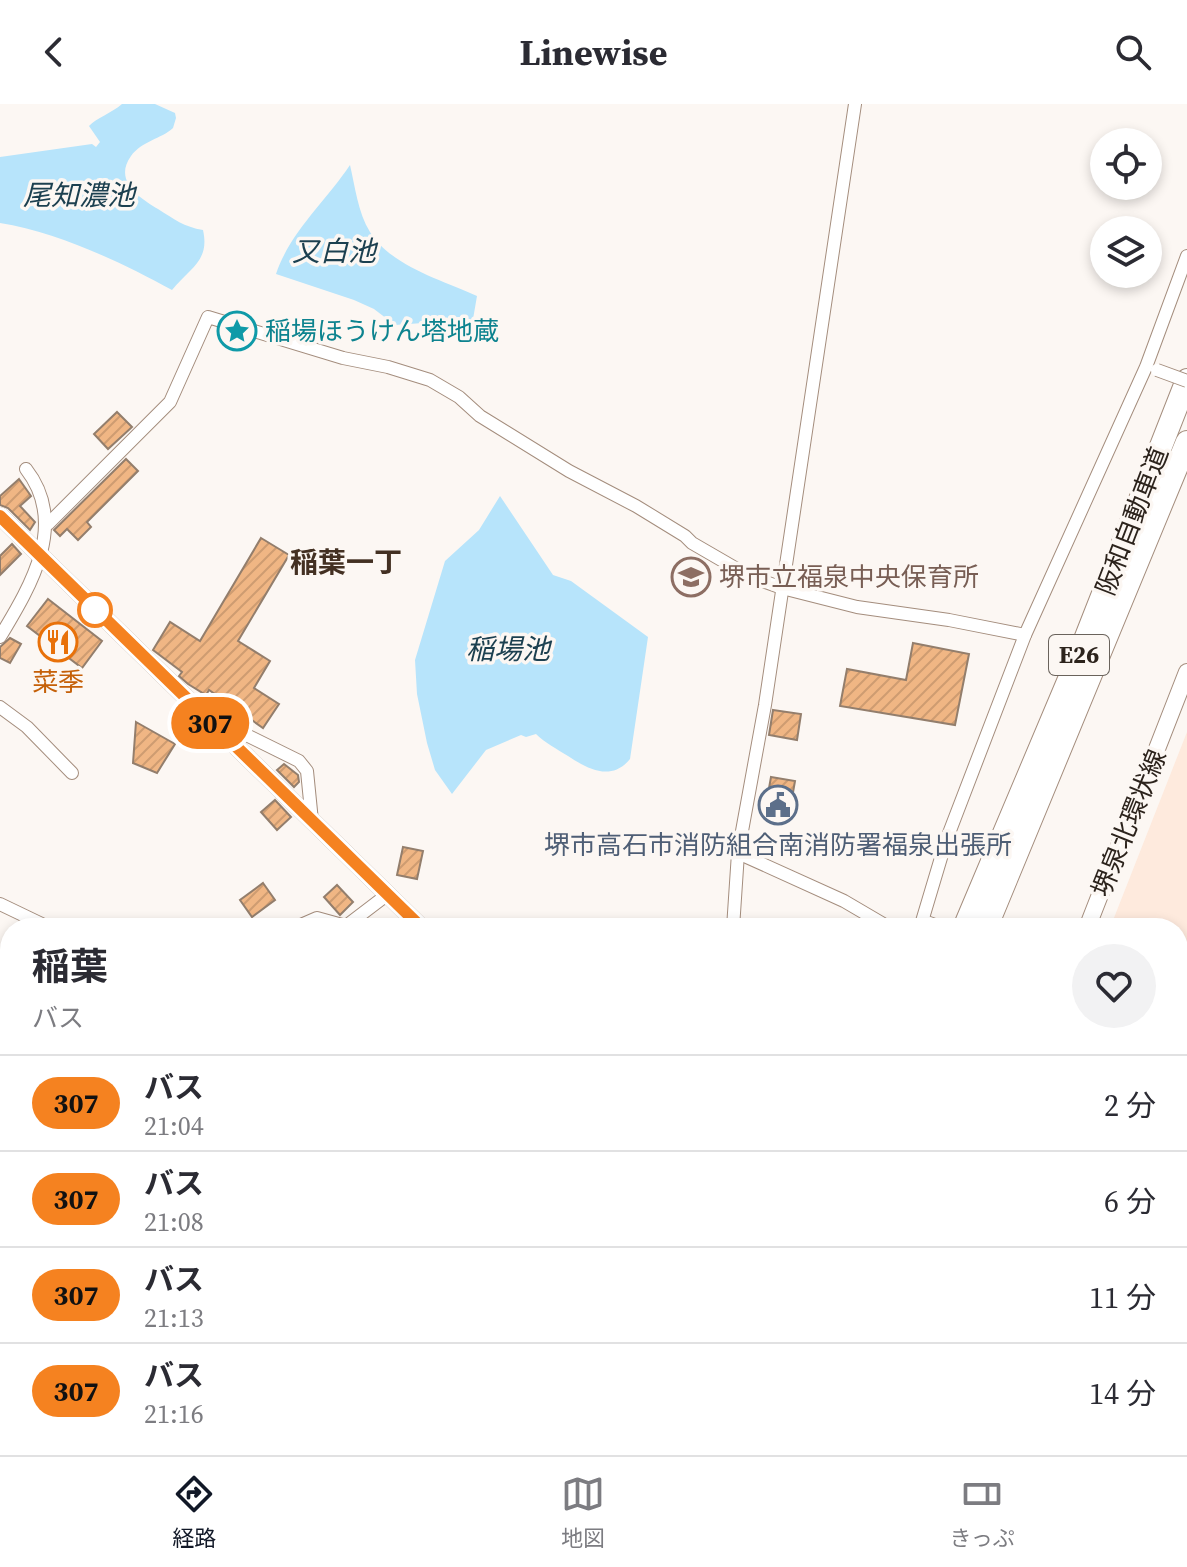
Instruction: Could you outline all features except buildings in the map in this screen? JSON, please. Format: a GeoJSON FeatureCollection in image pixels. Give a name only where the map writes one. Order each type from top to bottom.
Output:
{"type":"FeatureCollection","features":[{"type":"Feature","properties":{"kind":"highway","name":"阪和自動車道"},"geometry":{"type":"LineString","coordinates":[[968,918],[1075,665],[1187,380]]}},
{"type":"Feature","properties":{"kind":"highway","name":"阪和自動車道"},"geometry":{"type":"LineString","coordinates":[[990,918],[1187,442]]}},
{"type":"Feature","properties":{"kind":"main road"},"geometry":{"type":"LineString","coordinates":[[0,516],[412,918]]}},
{"type":"Feature","properties":{"kind":"main road","name":"堺泉北環状線"},"geometry":{"type":"LineString","coordinates":[[1091,918],[1187,672]]}},
{"type":"Feature","properties":{"kind":"street"},"geometry":{"type":"LineString","coordinates":[[734,918],[738,853],[765,705],[855,104]]}},
{"type":"Feature","properties":{"kind":"street"},"geometry":{"type":"LineString","coordinates":[[931,918],[946,841],[1025,635],[1151,368],[1187,256]]}},
{"type":"Feature","properties":{"kind":"street"},"geometry":{"type":"LineString","coordinates":[[0,637],[28,590],[48,524],[170,402],[208,317],[343,358],[430,380],[459,397],[480,416],[569,471],[636,506],[749,576],[782,588],[857,607],[1025,635]]}},
{"type":"Feature","properties":{"kind":"street"},"geometry":{"type":"LineString","coordinates":[[1151,368],[1187,380]]}},
{"type":"Feature","properties":{"kind":"street"},"geometry":{"type":"LineString","coordinates":[[26,469],[36,486],[48,524]]}},
{"type":"Feature","properties":{"kind":"street"},"geometry":{"type":"LineString","coordinates":[[0,707],[27,727],[72,773]]}},
{"type":"Feature","properties":{"kind":"street"},"geometry":{"type":"LineString","coordinates":[[199,712],[299,761],[307,771],[312,821]]}},
{"type":"Feature","properties":{"kind":"street"},"geometry":{"type":"LineString","coordinates":[[738,853],[844,901],[873,918]]}},
{"type":"Feature","properties":{"kind":"street"},"geometry":{"type":"LineString","coordinates":[[357,918],[388,894]]}},
{"type":"Feature","properties":{"kind":"street"},"geometry":{"type":"LineString","coordinates":[[0,904],[29,918]]}},
{"type":"Feature","properties":{"kind":"shaded area"},"geometry":{"type":"Polygon","coordinates":[[[1187,732],[1187,918],[1114,918],[1187,732]]]}},
{"type":"Feature","properties":{"kind":"water","name":"尾知濃池"},"geometry":{"type":"Polygon","coordinates":[[[122,104],[155,104],[175,113],[173,128],[135,151],[126,165],[125,173],[131,188],[144,200],[179,222],[203,230],[204,249],[201,257],[172,290],[88,249],[44,233],[0,223],[0,157],[92,144],[96,147],[100,142],[89,126],[122,104]]]}},
{"type":"Feature","properties":{"kind":"water","name":"又白池"},"geometry":{"type":"Polygon","coordinates":[[[350,165],[363,216],[379,244],[418,271],[477,296],[472,325],[462,334],[423,323],[395,325],[374,309],[354,300],[276,274],[290,244],[350,165]]]}},
{"type":"Feature","properties":{"kind":"water","name":"稲場池"},"geometry":{"type":"Polygon","coordinates":[[[500,496],[553,575],[571,581],[648,637],[630,759],[615,770],[599,771],[576,761],[536,734],[521,735],[486,750],[452,794],[435,770],[427,743],[417,694],[415,660],[445,561],[479,530],[500,496]]]}},
{"type":"Feature","properties":{"kind":"bus line","name":"307"},"geometry":{"type":"LineString","coordinates":[[0,516],[412,918]]}},
{"type":"Feature","properties":{"kind":"place","name":"稲場ほうけん塔地蔵"},"geometry":{"type":"Point","coordinates":[237,331]}},
{"type":"Feature","properties":{"kind":"place","name":"堺市立福泉中央保育所"},"geometry":{"type":"Point","coordinates":[691,577]}},
{"type":"Feature","properties":{"kind":"place","name":"菜季"},"geometry":{"type":"Point","coordinates":[58,642]}},
{"type":"Feature","properties":{"kind":"place","name":"堺市高石市消防組合南消防署福泉出張所"},"geometry":{"type":"Point","coordinates":[778,805]}},
{"type":"Feature","properties":{"kind":"district","name":"稲葉一丁"},"geometry":{"type":"Point","coordinates":[346,562]}}]}
